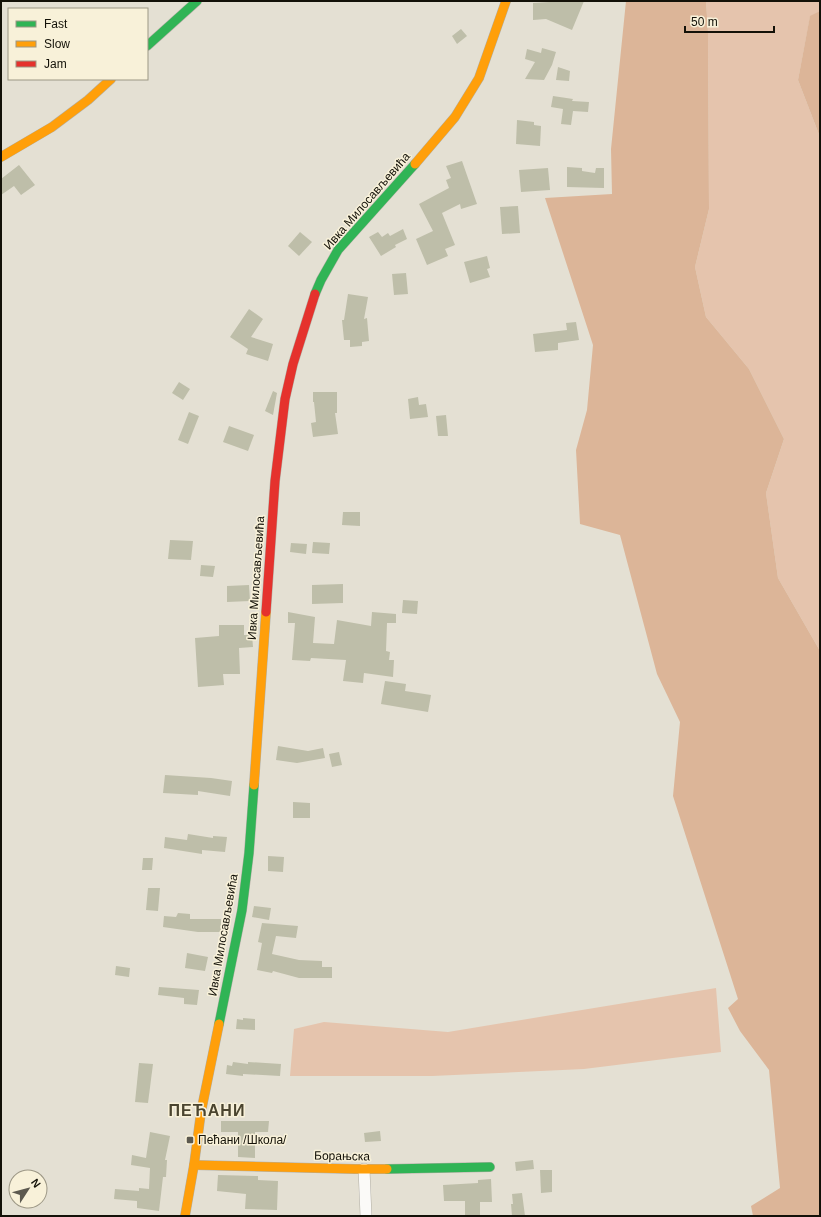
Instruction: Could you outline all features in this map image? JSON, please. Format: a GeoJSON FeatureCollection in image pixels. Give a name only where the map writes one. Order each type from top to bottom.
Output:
{"type":"FeatureCollection","features":[{"type":"Feature","properties":{"kind":"street"},"geometry":{"type":"LineString","coordinates":[[148,45],[197,1]]}},
{"type":"Feature","properties":{"kind":"street","name":"Ивка Милосављевића"},"geometry":{"type":"LineString","coordinates":[[185,1216],[208,1074],[242,910],[253,799],[275,481],[285,399],[293,364],[312,301],[321,280],[338,250],[455,117],[479,78],[506,1]]}},
{"type":"Feature","properties":{"kind":"street"},"geometry":{"type":"LineString","coordinates":[[1,157],[52,127],[88,100],[110,80]]}},
{"type":"Feature","properties":{"kind":"street","name":"Борањска"},"geometry":{"type":"LineString","coordinates":[[194,1165],[364,1168],[490,1167]]}},
{"type":"Feature","properties":{"kind":"street"},"geometry":{"type":"LineString","coordinates":[[364,1168],[366,1216]]}},
{"type":"Feature","properties":{"kind":"shaded area"},"geometry":{"type":"Polygon","coordinates":[[[626,1],[706,1],[708,32],[709,209],[695,267],[706,317],[749,369],[784,439],[766,493],[778,578],[820,651],[820,1216],[753,1216],[751,1206],[780,1188],[769,1070],[740,1031],[728,1008],[738,999],[673,796],[680,722],[657,674],[620,535],[580,524],[576,450],[587,410],[593,345],[545,198],[612,194],[611,149],[626,1]]]}},
{"type":"Feature","properties":{"kind":"shaded area"},"geometry":{"type":"Polygon","coordinates":[[[706,1],[820,1],[820,11],[810,17],[798,80],[820,137],[820,651],[778,578],[766,493],[784,439],[749,369],[706,317],[695,267],[709,209],[708,32],[706,1]]]}},
{"type":"Feature","properties":{"kind":"shaded area"},"geometry":{"type":"Polygon","coordinates":[[[820,11],[820,137],[798,80],[810,16],[820,11]]]}},
{"type":"Feature","properties":{"kind":"shaded area"},"geometry":{"type":"Polygon","coordinates":[[[716,988],[721,1052],[584,1069],[432,1076],[290,1076],[294,1029],[324,1022],[448,1032],[716,988]]]}},
{"type":"Feature","properties":{"kind":"building"},"geometry":{"type":"Polygon","coordinates":[[[584,1],[572,30],[546,19],[533,20],[533,3],[584,1]]]}},
{"type":"Feature","properties":{"kind":"building"},"geometry":{"type":"Polygon","coordinates":[[[461,29],[467,36],[457,44],[452,36],[461,29]]]}},
{"type":"Feature","properties":{"kind":"building"},"geometry":{"type":"Polygon","coordinates":[[[542,48],[556,52],[552,65],[544,80],[525,79],[535,62],[525,59],[527,49],[541,53],[542,48]]]}},
{"type":"Feature","properties":{"kind":"building"},"geometry":{"type":"Polygon","coordinates":[[[558,67],[570,71],[569,81],[556,80],[558,67]]]}},
{"type":"Feature","properties":{"kind":"building"},"geometry":{"type":"Polygon","coordinates":[[[553,96],[573,99],[572,101],[589,102],[588,112],[573,111],[571,125],[561,124],[563,109],[551,107],[553,96]]]}},
{"type":"Feature","properties":{"kind":"building"},"geometry":{"type":"Polygon","coordinates":[[[517,120],[534,122],[534,125],[541,126],[540,146],[516,144],[517,120]]]}},
{"type":"Feature","properties":{"kind":"building"},"geometry":{"type":"Polygon","coordinates":[[[462,161],[477,204],[461,209],[460,204],[442,213],[455,245],[445,249],[448,256],[427,265],[416,239],[433,231],[419,204],[449,188],[446,180],[451,178],[446,166],[462,161]]]}},
{"type":"Feature","properties":{"kind":"building"},"geometry":{"type":"Polygon","coordinates":[[[19,165],[35,185],[21,195],[14,186],[1,195],[1,179],[19,165]]]}},
{"type":"Feature","properties":{"kind":"building"},"geometry":{"type":"Polygon","coordinates":[[[567,167],[582,168],[582,171],[595,173],[596,168],[604,168],[604,188],[567,187],[567,167]]]}},
{"type":"Feature","properties":{"kind":"building"},"geometry":{"type":"Polygon","coordinates":[[[548,168],[550,190],[521,192],[519,170],[548,168]]]}},
{"type":"Feature","properties":{"kind":"building"},"geometry":{"type":"Polygon","coordinates":[[[518,206],[520,233],[502,234],[500,207],[518,206]]]}},
{"type":"Feature","properties":{"kind":"building"},"geometry":{"type":"Polygon","coordinates":[[[403,229],[407,239],[395,245],[396,247],[381,256],[369,237],[378,232],[382,237],[388,233],[390,236],[403,229]]]}},
{"type":"Feature","properties":{"kind":"building"},"geometry":{"type":"Polygon","coordinates":[[[300,232],[312,242],[299,256],[288,246],[300,232]]]}},
{"type":"Feature","properties":{"kind":"building"},"geometry":{"type":"Polygon","coordinates":[[[487,256],[490,268],[487,269],[490,277],[470,283],[464,262],[487,256]]]}},
{"type":"Feature","properties":{"kind":"building"},"geometry":{"type":"Polygon","coordinates":[[[406,273],[408,294],[394,295],[392,274],[406,273]]]}},
{"type":"Feature","properties":{"kind":"building"},"geometry":{"type":"Polygon","coordinates":[[[348,294],[368,297],[364,319],[367,318],[369,341],[362,342],[362,346],[350,347],[350,340],[344,340],[342,320],[344,320],[348,294]]]}},
{"type":"Feature","properties":{"kind":"building"},"geometry":{"type":"Polygon","coordinates":[[[249,309],[263,319],[251,337],[273,344],[268,361],[246,354],[248,349],[230,337],[249,309]]]}},
{"type":"Feature","properties":{"kind":"building"},"geometry":{"type":"Polygon","coordinates":[[[576,322],[579,340],[558,343],[558,350],[535,352],[533,334],[567,330],[566,323],[576,322]]]}},
{"type":"Feature","properties":{"kind":"building"},"geometry":{"type":"Polygon","coordinates":[[[179,382],[190,389],[183,400],[172,393],[179,382]]]}},
{"type":"Feature","properties":{"kind":"building"},"geometry":{"type":"Polygon","coordinates":[[[273,391],[277,393],[273,415],[265,411],[273,391]]]}},
{"type":"Feature","properties":{"kind":"building"},"geometry":{"type":"Polygon","coordinates":[[[313,392],[337,392],[337,413],[335,413],[338,434],[313,437],[311,423],[316,422],[313,392]]]}},
{"type":"Feature","properties":{"kind":"building"},"geometry":{"type":"Polygon","coordinates":[[[418,397],[419,405],[426,404],[428,417],[410,419],[408,399],[418,397]]]}},
{"type":"Feature","properties":{"kind":"building"},"geometry":{"type":"Polygon","coordinates":[[[189,412],[199,416],[188,444],[178,440],[189,412]]]}},
{"type":"Feature","properties":{"kind":"building"},"geometry":{"type":"Polygon","coordinates":[[[446,415],[448,436],[438,436],[436,416],[446,415]]]}},
{"type":"Feature","properties":{"kind":"building"},"geometry":{"type":"Polygon","coordinates":[[[229,426],[254,435],[248,451],[223,442],[229,426]]]}},
{"type":"Feature","properties":{"kind":"building"},"geometry":{"type":"Polygon","coordinates":[[[343,512],[360,512],[360,526],[342,525],[343,512]]]}},
{"type":"Feature","properties":{"kind":"building"},"geometry":{"type":"Polygon","coordinates":[[[170,540],[193,541],[191,560],[168,559],[170,540]]]}},
{"type":"Feature","properties":{"kind":"building"},"geometry":{"type":"Polygon","coordinates":[[[313,542],[330,543],[329,554],[312,553],[313,542]]]}},
{"type":"Feature","properties":{"kind":"building"},"geometry":{"type":"Polygon","coordinates":[[[291,543],[307,544],[306,554],[290,552],[291,543]]]}},
{"type":"Feature","properties":{"kind":"building"},"geometry":{"type":"Polygon","coordinates":[[[201,565],[215,566],[213,577],[200,576],[201,565]]]}},
{"type":"Feature","properties":{"kind":"building"},"geometry":{"type":"Polygon","coordinates":[[[343,584],[343,603],[312,604],[312,585],[343,584]]]}},
{"type":"Feature","properties":{"kind":"building"},"geometry":{"type":"Polygon","coordinates":[[[249,585],[250,601],[227,602],[227,586],[249,585]]]}},
{"type":"Feature","properties":{"kind":"building"},"geometry":{"type":"Polygon","coordinates":[[[403,600],[418,601],[417,614],[402,613],[403,600]]]}},
{"type":"Feature","properties":{"kind":"building"},"geometry":{"type":"Polygon","coordinates":[[[288,612],[315,617],[313,643],[334,644],[337,620],[371,626],[372,612],[396,614],[396,623],[387,623],[386,651],[390,652],[389,660],[394,660],[393,677],[364,673],[363,683],[343,681],[346,660],[311,658],[310,661],[292,660],[295,623],[288,623],[288,612]]]}},
{"type":"Feature","properties":{"kind":"building"},"geometry":{"type":"Polygon","coordinates":[[[219,625],[244,625],[244,635],[252,635],[253,647],[239,648],[240,674],[223,674],[224,685],[198,687],[195,638],[219,636],[219,625]]]}},
{"type":"Feature","properties":{"kind":"building"},"geometry":{"type":"Polygon","coordinates":[[[385,681],[406,684],[405,691],[431,695],[428,712],[381,704],[385,681]]]}},
{"type":"Feature","properties":{"kind":"building"},"geometry":{"type":"Polygon","coordinates":[[[278,746],[308,751],[323,748],[325,758],[297,763],[276,760],[278,746]]]}},
{"type":"Feature","properties":{"kind":"building"},"geometry":{"type":"Polygon","coordinates":[[[339,752],[342,765],[332,767],[329,754],[339,752]]]}},
{"type":"Feature","properties":{"kind":"building"},"geometry":{"type":"Polygon","coordinates":[[[165,775],[232,781],[230,796],[198,791],[198,795],[163,793],[165,775]]]}},
{"type":"Feature","properties":{"kind":"building"},"geometry":{"type":"Polygon","coordinates":[[[293,802],[310,803],[310,818],[293,818],[293,802]]]}},
{"type":"Feature","properties":{"kind":"building"},"geometry":{"type":"Polygon","coordinates":[[[188,834],[213,838],[213,836],[227,837],[225,852],[202,850],[202,854],[164,848],[165,837],[187,840],[188,834]]]}},
{"type":"Feature","properties":{"kind":"building"},"geometry":{"type":"Polygon","coordinates":[[[268,856],[284,857],[283,872],[268,871],[268,856]]]}},
{"type":"Feature","properties":{"kind":"building"},"geometry":{"type":"Polygon","coordinates":[[[143,858],[153,858],[152,870],[142,870],[143,858]]]}},
{"type":"Feature","properties":{"kind":"building"},"geometry":{"type":"Polygon","coordinates":[[[148,888],[160,888],[158,911],[146,910],[148,888]]]}},
{"type":"Feature","properties":{"kind":"building"},"geometry":{"type":"Polygon","coordinates":[[[254,906],[271,908],[269,920],[252,917],[254,906]]]}},
{"type":"Feature","properties":{"kind":"building"},"geometry":{"type":"Polygon","coordinates":[[[178,913],[190,914],[190,919],[221,919],[221,932],[198,932],[163,927],[164,916],[176,917],[178,913]]]}},
{"type":"Feature","properties":{"kind":"building"},"geometry":{"type":"Polygon","coordinates":[[[262,923],[298,926],[296,938],[276,936],[272,954],[299,960],[322,961],[322,967],[332,967],[332,978],[299,978],[273,971],[272,973],[257,970],[262,943],[258,942],[262,923]]]}},
{"type":"Feature","properties":{"kind":"building"},"geometry":{"type":"Polygon","coordinates":[[[187,953],[208,957],[205,971],[185,968],[187,953]]]}},
{"type":"Feature","properties":{"kind":"building"},"geometry":{"type":"Polygon","coordinates":[[[116,966],[130,968],[129,977],[115,975],[116,966]]]}},
{"type":"Feature","properties":{"kind":"building"},"geometry":{"type":"Polygon","coordinates":[[[159,987],[199,990],[197,1005],[184,1004],[184,998],[158,995],[159,987]]]}},
{"type":"Feature","properties":{"kind":"building"},"geometry":{"type":"Polygon","coordinates":[[[243,1018],[255,1019],[255,1030],[236,1029],[237,1019],[243,1020],[243,1018]]]}},
{"type":"Feature","properties":{"kind":"building"},"geometry":{"type":"Polygon","coordinates":[[[233,1062],[248,1064],[248,1062],[281,1064],[280,1076],[243,1074],[243,1076],[226,1074],[227,1065],[232,1066],[233,1062]]]}},
{"type":"Feature","properties":{"kind":"building"},"geometry":{"type":"Polygon","coordinates":[[[139,1063],[153,1064],[148,1103],[135,1102],[139,1063]]]}},
{"type":"Feature","properties":{"kind":"building"},"geometry":{"type":"Polygon","coordinates":[[[221,1121],[269,1121],[268,1132],[255,1132],[255,1158],[238,1157],[238,1132],[221,1132],[221,1121]]]}},
{"type":"Feature","properties":{"kind":"building"},"geometry":{"type":"Polygon","coordinates":[[[380,1131],[381,1141],[365,1142],[364,1133],[380,1131]]]}},
{"type":"Feature","properties":{"kind":"building"},"geometry":{"type":"Polygon","coordinates":[[[150,1132],[170,1136],[165,1160],[167,1160],[166,1177],[163,1177],[159,1211],[137,1208],[137,1201],[114,1199],[115,1189],[139,1191],[139,1188],[149,1189],[150,1168],[131,1165],[132,1155],[146,1158],[150,1132]]]}},
{"type":"Feature","properties":{"kind":"building"},"geometry":{"type":"Polygon","coordinates":[[[533,1160],[534,1169],[516,1171],[515,1162],[533,1160]]]}},
{"type":"Feature","properties":{"kind":"building"},"geometry":{"type":"Polygon","coordinates":[[[540,1170],[552,1170],[552,1192],[541,1193],[540,1170]]]}},
{"type":"Feature","properties":{"kind":"building"},"geometry":{"type":"Polygon","coordinates":[[[218,1175],[258,1176],[258,1180],[278,1181],[277,1210],[245,1209],[246,1194],[217,1191],[218,1175]]]}},
{"type":"Feature","properties":{"kind":"building"},"geometry":{"type":"Polygon","coordinates":[[[491,1179],[492,1202],[480,1202],[480,1216],[465,1216],[465,1201],[444,1201],[443,1185],[478,1183],[478,1180],[491,1179]]]}},
{"type":"Feature","properties":{"kind":"building"},"geometry":{"type":"Polygon","coordinates":[[[522,1193],[525,1216],[512,1216],[512,1194],[522,1193]]]}},
{"type":"Feature","properties":{"kind":"traffic: fast"},"geometry":{"type":"LineString","coordinates":[[148,45],[197,1]]}},
{"type":"Feature","properties":{"kind":"traffic: fast"},"geometry":{"type":"LineString","coordinates":[[315,294],[338,250],[415,164]]}},
{"type":"Feature","properties":{"kind":"traffic: fast"},"geometry":{"type":"LineString","coordinates":[[219,1024],[242,910],[249,853],[254,785]]}},
{"type":"Feature","properties":{"kind":"traffic: fast"},"geometry":{"type":"LineString","coordinates":[[387,1169],[490,1167]]}},
{"type":"Feature","properties":{"kind":"traffic: slow"},"geometry":{"type":"LineString","coordinates":[[415,164],[455,117],[479,78],[506,1]]}},
{"type":"Feature","properties":{"kind":"traffic: slow"},"geometry":{"type":"LineString","coordinates":[[1,157],[52,127],[88,100],[110,80]]}},
{"type":"Feature","properties":{"kind":"traffic: slow"},"geometry":{"type":"LineString","coordinates":[[254,785],[266,612]]}},
{"type":"Feature","properties":{"kind":"traffic: slow"},"geometry":{"type":"LineString","coordinates":[[185,1216],[201,1112],[219,1024]]}},
{"type":"Feature","properties":{"kind":"traffic: slow"},"geometry":{"type":"LineString","coordinates":[[194,1165],[387,1169]]}},
{"type":"Feature","properties":{"kind":"traffic: jam"},"geometry":{"type":"LineString","coordinates":[[266,612],[275,481],[285,399],[293,364],[315,294]]}},
{"type":"Feature","properties":{"kind":"place","name":"Пећани /Школа/"},"geometry":{"type":"Point","coordinates":[190,1140]}},
{"type":"Feature","properties":{"kind":"district","name":"ПЕЋАНИ"},"geometry":{"type":"Point","coordinates":[207,1110]}}]}
